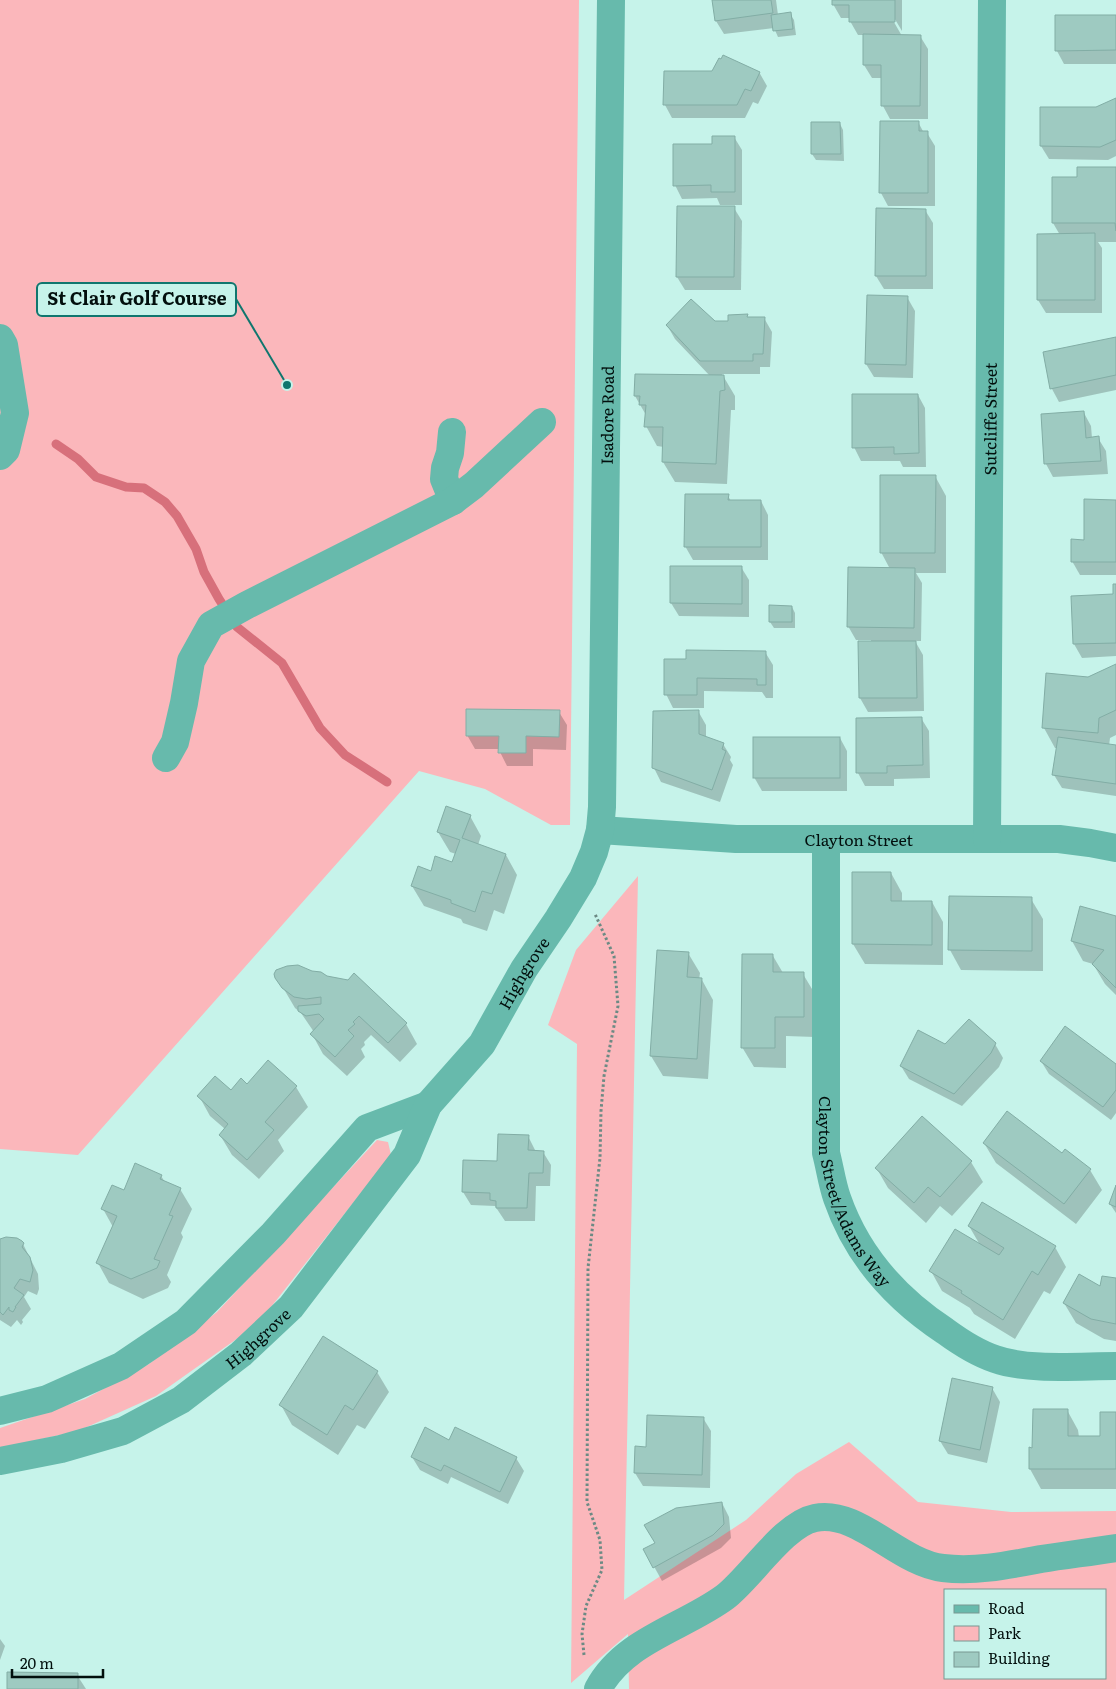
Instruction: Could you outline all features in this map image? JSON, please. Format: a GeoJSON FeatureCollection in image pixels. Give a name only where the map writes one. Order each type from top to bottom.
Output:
{"type":"FeatureCollection","features":[{"type":"Feature","properties":{"kind":"street","name":"Isadore Road"},"geometry":{"type":"LineString","coordinates":[[600,830],[602,807],[611,0]]}},
{"type":"Feature","properties":{"kind":"street","name":"Sutcliffe Street"},"geometry":{"type":"LineString","coordinates":[[987,839],[992,0]]}},
{"type":"Feature","properties":{"kind":"street"},"geometry":{"type":"LineString","coordinates":[[0,338],[4,345],[15,413],[6,450],[0,456]]}},
{"type":"Feature","properties":{"kind":"street"},"geometry":{"type":"LineString","coordinates":[[166,758],[177,732],[191,661],[211,625],[247,604],[453,502],[542,422]]}},
{"type":"Feature","properties":{"kind":"street"},"geometry":{"type":"LineString","coordinates":[[452,432],[450,453],[444,479],[453,502]]}},
{"type":"Feature","properties":{"kind":"street","name":"Clayton Street"},"geometry":{"type":"LineString","coordinates":[[600,830],[736,839],[1060,840],[1116,848]]}},
{"type":"Feature","properties":{"kind":"street","name":"Highgrove"},"geometry":{"type":"LineString","coordinates":[[0,1461],[61,1450],[123,1431],[181,1400],[241,1354],[291,1306],[407,1155],[428,1105],[482,1044],[524,969],[583,878],[594,852],[600,830]]}},
{"type":"Feature","properties":{"kind":"street","name":"Clayton Street/Adams Way"},"geometry":{"type":"LineString","coordinates":[[826,840],[826,1153],[836,1197],[863,1253],[890,1287],[926,1319],[960,1341],[995,1359],[1032,1366],[1116,1366]]}},
{"type":"Feature","properties":{"kind":"street","name":"Highgrove"},"geometry":{"type":"LineString","coordinates":[[0,1411],[47,1399],[121,1366],[186,1322],[273,1234],[367,1128],[428,1105]]}},
{"type":"Feature","properties":{"kind":"street"},"geometry":{"type":"LineString","coordinates":[[600,1685],[616,1664],[638,1646],[695,1616],[724,1597],[746,1578],[786,1535],[799,1524],[815,1518],[835,1518],[854,1524],[903,1554],[942,1568],[971,1569],[990,1567],[1116,1548]]}},
{"type":"Feature","properties":{"kind":"path"},"geometry":{"type":"LineString","coordinates":[[593,909],[614,956],[618,1006],[604,1076],[600,1158],[588,1268],[587,1502],[600,1540],[602,1570],[586,1606],[582,1634],[584,1660],[600,1685]]}},
{"type":"Feature","properties":{"kind":"green space"},"geometry":{"type":"Polygon","coordinates":[[[0,0],[579,0],[570,825],[551,825],[485,789],[419,771],[78,1155],[0,1149],[0,0]]]}},
{"type":"Feature","properties":{"kind":"green space"},"geometry":{"type":"Polygon","coordinates":[[[638,876],[624,1600],[746,1520],[796,1474],[849,1442],[918,1502],[1011,1512],[1116,1511],[1116,1689],[629,1689],[628,1634],[571,1683],[577,1044],[548,1025],[576,950],[638,876]]]}},
{"type":"Feature","properties":{"kind":"green space"},"geometry":{"type":"Polygon","coordinates":[[[377,1140],[388,1142],[391,1155],[267,1312],[238,1338],[156,1396],[78,1431],[0,1448],[0,1428],[85,1399],[149,1364],[217,1312],[377,1140]]]}},
{"type":"Feature","properties":{"kind":"building"},"geometry":{"type":"Polygon","coordinates":[[[712,0],[771,0],[773,13],[715,21],[712,0]]]}},
{"type":"Feature","properties":{"kind":"building"},"geometry":{"type":"Polygon","coordinates":[[[832,0],[895,0],[895,22],[849,22],[849,5],[832,5],[832,0]]]}},
{"type":"Feature","properties":{"kind":"building"},"geometry":{"type":"Polygon","coordinates":[[[791,12],[793,29],[773,31],[771,15],[791,12]]]}},
{"type":"Feature","properties":{"kind":"building"},"geometry":{"type":"Polygon","coordinates":[[[1055,15],[1116,15],[1116,50],[1055,51],[1055,15]]]}},
{"type":"Feature","properties":{"kind":"building"},"geometry":{"type":"Polygon","coordinates":[[[863,34],[921,35],[920,106],[881,106],[881,65],[863,65],[863,34]]]}},
{"type":"Feature","properties":{"kind":"building"},"geometry":{"type":"Polygon","coordinates":[[[723,55],[760,72],[751,91],[745,89],[737,105],[663,105],[664,71],[712,71],[719,58],[721,59],[723,55]]]}},
{"type":"Feature","properties":{"kind":"building"},"geometry":{"type":"Polygon","coordinates":[[[1116,98],[1116,140],[1100,147],[1040,146],[1040,107],[1096,107],[1116,98]]]}},
{"type":"Feature","properties":{"kind":"building"},"geometry":{"type":"Polygon","coordinates":[[[880,121],[919,121],[919,131],[928,131],[928,193],[879,193],[880,121]]]}},
{"type":"Feature","properties":{"kind":"building"},"geometry":{"type":"Polygon","coordinates":[[[811,122],[840,122],[841,154],[811,154],[811,122]]]}},
{"type":"Feature","properties":{"kind":"building"},"geometry":{"type":"Polygon","coordinates":[[[712,136],[735,136],[735,192],[711,192],[711,185],[673,186],[673,144],[712,144],[712,136]]]}},
{"type":"Feature","properties":{"kind":"building"},"geometry":{"type":"Polygon","coordinates":[[[1077,167],[1116,167],[1116,231],[1115,223],[1052,223],[1052,177],[1077,177],[1077,167]]]}},
{"type":"Feature","properties":{"kind":"building"},"geometry":{"type":"Polygon","coordinates":[[[677,206],[735,206],[734,277],[676,277],[677,206]]]}},
{"type":"Feature","properties":{"kind":"building"},"geometry":{"type":"Polygon","coordinates":[[[876,208],[926,209],[926,276],[875,276],[876,208]]]}},
{"type":"Feature","properties":{"kind":"building"},"geometry":{"type":"Polygon","coordinates":[[[1095,233],[1095,300],[1037,300],[1037,234],[1095,233]]]}},
{"type":"Feature","properties":{"kind":"building"},"geometry":{"type":"Polygon","coordinates":[[[867,295],[908,296],[906,365],[865,364],[867,295]]]}},
{"type":"Feature","properties":{"kind":"building"},"geometry":{"type":"Polygon","coordinates":[[[691,299],[715,321],[728,321],[728,315],[748,314],[747,317],[765,317],[763,354],[753,354],[753,361],[700,361],[666,325],[691,299]]]}},
{"type":"Feature","properties":{"kind":"building"},"geometry":{"type":"Polygon","coordinates":[[[1116,337],[1116,375],[1050,389],[1043,352],[1116,337]]]}},
{"type":"Feature","properties":{"kind":"building"},"geometry":{"type":"Polygon","coordinates":[[[635,374],[724,375],[725,390],[720,391],[716,464],[662,462],[663,427],[644,427],[646,405],[639,405],[640,396],[634,396],[635,374]]]}},
{"type":"Feature","properties":{"kind":"building"},"geometry":{"type":"Polygon","coordinates":[[[852,394],[918,394],[919,453],[894,454],[894,447],[852,448],[852,394]]]}},
{"type":"Feature","properties":{"kind":"building"},"geometry":{"type":"Polygon","coordinates":[[[1084,411],[1086,438],[1099,436],[1101,461],[1044,464],[1041,414],[1084,411]]]}},
{"type":"Feature","properties":{"kind":"building"},"geometry":{"type":"Polygon","coordinates":[[[880,475],[936,475],[935,553],[880,553],[880,475]]]}},
{"type":"Feature","properties":{"kind":"building"},"geometry":{"type":"Polygon","coordinates":[[[685,494],[729,494],[728,500],[761,500],[761,547],[684,547],[685,494]]]}},
{"type":"Feature","properties":{"kind":"building"},"geometry":{"type":"Polygon","coordinates":[[[1084,499],[1116,500],[1116,562],[1071,562],[1071,539],[1084,540],[1084,499]]]}},
{"type":"Feature","properties":{"kind":"building"},"geometry":{"type":"Polygon","coordinates":[[[670,566],[742,566],[742,604],[670,603],[670,566]]]}},
{"type":"Feature","properties":{"kind":"building"},"geometry":{"type":"Polygon","coordinates":[[[848,567],[915,568],[914,628],[847,627],[848,567]]]}},
{"type":"Feature","properties":{"kind":"building"},"geometry":{"type":"Polygon","coordinates":[[[1113,584],[1116,584],[1116,643],[1073,644],[1071,596],[1113,594],[1113,584]]]}},
{"type":"Feature","properties":{"kind":"building"},"geometry":{"type":"Polygon","coordinates":[[[769,605],[792,606],[792,622],[769,622],[769,605]]]}},
{"type":"Feature","properties":{"kind":"building"},"geometry":{"type":"Polygon","coordinates":[[[858,641],[916,641],[917,698],[859,698],[858,641]]]}},
{"type":"Feature","properties":{"kind":"building"},"geometry":{"type":"Polygon","coordinates":[[[686,650],[766,651],[766,685],[757,685],[757,679],[697,678],[697,695],[664,695],[664,659],[686,659],[686,650]]]}},
{"type":"Feature","properties":{"kind":"building"},"geometry":{"type":"Polygon","coordinates":[[[1116,664],[1116,710],[1099,718],[1098,733],[1042,728],[1046,673],[1088,677],[1116,664]]]}},
{"type":"Feature","properties":{"kind":"building"},"geometry":{"type":"Polygon","coordinates":[[[466,709],[560,710],[559,737],[526,736],[526,753],[498,753],[499,736],[466,736],[466,709]]]}},
{"type":"Feature","properties":{"kind":"building"},"geometry":{"type":"Polygon","coordinates":[[[699,710],[699,734],[724,743],[722,749],[726,751],[712,790],[652,768],[653,711],[699,710]]]}},
{"type":"Feature","properties":{"kind":"building"},"geometry":{"type":"Polygon","coordinates":[[[922,717],[923,765],[887,766],[887,773],[856,773],[856,718],[922,717]]]}},
{"type":"Feature","properties":{"kind":"building"},"geometry":{"type":"Polygon","coordinates":[[[753,737],[840,737],[840,778],[753,778],[753,737]]]}},
{"type":"Feature","properties":{"kind":"building"},"geometry":{"type":"Polygon","coordinates":[[[1058,737],[1116,745],[1116,784],[1052,775],[1058,737]]]}},
{"type":"Feature","properties":{"kind":"building"},"geometry":{"type":"Polygon","coordinates":[[[446,806],[471,815],[462,838],[506,854],[492,894],[482,891],[475,912],[451,903],[451,900],[411,886],[418,866],[431,871],[435,856],[452,862],[460,840],[437,832],[446,806]]]}},
{"type":"Feature","properties":{"kind":"building"},"geometry":{"type":"Polygon","coordinates":[[[852,872],[891,872],[891,901],[932,901],[932,945],[852,944],[852,872]]]}},
{"type":"Feature","properties":{"kind":"building"},"geometry":{"type":"Polygon","coordinates":[[[949,896],[1032,897],[1032,951],[948,950],[949,896]]]}},
{"type":"Feature","properties":{"kind":"building"},"geometry":{"type":"Polygon","coordinates":[[[1080,906],[1116,916],[1116,988],[1092,964],[1104,950],[1071,941],[1080,906]]]}},
{"type":"Feature","properties":{"kind":"building"},"geometry":{"type":"Polygon","coordinates":[[[657,950],[689,952],[687,977],[702,978],[697,1059],[650,1056],[657,950]]]}},
{"type":"Feature","properties":{"kind":"building"},"geometry":{"type":"Polygon","coordinates":[[[742,954],[773,954],[773,972],[804,972],[804,1017],[775,1017],[775,1048],[741,1048],[742,954]]]}},
{"type":"Feature","properties":{"kind":"building"},"geometry":{"type":"Polygon","coordinates":[[[298,965],[312,971],[321,972],[327,976],[348,980],[354,973],[407,1023],[388,1043],[359,1016],[353,1022],[355,1024],[348,1030],[354,1036],[335,1057],[310,1034],[324,1019],[319,1014],[306,1016],[298,1011],[298,1006],[321,1004],[321,997],[306,999],[294,997],[282,988],[275,978],[276,970],[298,965]]]}},
{"type":"Feature","properties":{"kind":"building"},"geometry":{"type":"Polygon","coordinates":[[[969,1019],[996,1043],[991,1053],[954,1094],[900,1066],[918,1030],[945,1044],[969,1019]]]}},
{"type":"Feature","properties":{"kind":"building"},"geometry":{"type":"Polygon","coordinates":[[[1065,1026],[1116,1064],[1116,1090],[1103,1107],[1040,1061],[1065,1026]]]}},
{"type":"Feature","properties":{"kind":"building"},"geometry":{"type":"Polygon","coordinates":[[[268,1060],[297,1086],[265,1122],[274,1130],[247,1160],[219,1135],[228,1124],[197,1096],[215,1076],[231,1090],[241,1078],[247,1084],[268,1060]]]}},
{"type":"Feature","properties":{"kind":"building"},"geometry":{"type":"Polygon","coordinates":[[[1007,1111],[1062,1153],[1065,1149],[1091,1169],[1064,1204],[983,1143],[1007,1111]]]}},
{"type":"Feature","properties":{"kind":"building"},"geometry":{"type":"Polygon","coordinates":[[[922,1116],[972,1161],[940,1197],[928,1187],[914,1203],[875,1168],[922,1116]]]}},
{"type":"Feature","properties":{"kind":"building"},"geometry":{"type":"Polygon","coordinates":[[[498,1134],[529,1135],[528,1150],[544,1151],[543,1173],[529,1173],[527,1208],[496,1208],[496,1201],[490,1200],[490,1193],[462,1192],[463,1160],[497,1161],[498,1134]]]}},
{"type":"Feature","properties":{"kind":"building"},"geometry":{"type":"Polygon","coordinates":[[[135,1163],[162,1175],[160,1179],[181,1188],[169,1215],[173,1216],[154,1259],[160,1261],[157,1268],[131,1279],[96,1263],[117,1216],[101,1209],[112,1185],[124,1190],[135,1163]]]}},
{"type":"Feature","properties":{"kind":"building"},"geometry":{"type":"Polygon","coordinates":[[[1116,1185],[1116,1207],[1109,1204],[1116,1185]]]}},
{"type":"Feature","properties":{"kind":"building"},"geometry":{"type":"Polygon","coordinates":[[[982,1202],[1056,1246],[1038,1275],[1032,1271],[1003,1320],[961,1293],[962,1291],[929,1271],[955,1229],[999,1255],[1004,1248],[968,1226],[982,1202]]]}},
{"type":"Feature","properties":{"kind":"building"},"geometry":{"type":"Polygon","coordinates":[[[6,1237],[17,1238],[24,1243],[22,1247],[30,1257],[33,1270],[30,1282],[20,1279],[14,1288],[24,1295],[13,1312],[9,1310],[9,1307],[3,1315],[0,1312],[0,1239],[6,1237]]]}},
{"type":"Feature","properties":{"kind":"building"},"geometry":{"type":"Polygon","coordinates":[[[1079,1274],[1100,1286],[1102,1276],[1116,1278],[1116,1324],[1091,1319],[1063,1303],[1079,1274]]]}},
{"type":"Feature","properties":{"kind":"building"},"geometry":{"type":"Polygon","coordinates":[[[323,1336],[378,1371],[353,1410],[345,1405],[327,1435],[279,1405],[323,1336]]]}},
{"type":"Feature","properties":{"kind":"building"},"geometry":{"type":"Polygon","coordinates":[[[952,1378],[993,1387],[980,1450],[939,1441],[952,1378]]]}},
{"type":"Feature","properties":{"kind":"building"},"geometry":{"type":"Polygon","coordinates":[[[1033,1409],[1068,1409],[1068,1436],[1100,1436],[1100,1412],[1116,1412],[1116,1469],[1029,1469],[1029,1447],[1032,1448],[1033,1409]]]}},
{"type":"Feature","properties":{"kind":"building"},"geometry":{"type":"Polygon","coordinates":[[[647,1415],[704,1417],[702,1475],[634,1473],[635,1446],[646,1447],[647,1415]]]}},
{"type":"Feature","properties":{"kind":"building"},"geometry":{"type":"Polygon","coordinates":[[[425,1427],[449,1440],[455,1427],[517,1457],[500,1492],[444,1465],[441,1471],[411,1457],[425,1427]]]}},
{"type":"Feature","properties":{"kind":"building"},"geometry":{"type":"Polygon","coordinates":[[[722,1502],[724,1524],[713,1535],[653,1568],[643,1549],[655,1543],[644,1525],[676,1508],[722,1502]]]}},
{"type":"Feature","properties":{"kind":"building"},"geometry":{"type":"Polygon","coordinates":[[[7,1672],[78,1673],[78,1689],[7,1689],[7,1672]]]}},
{"type":"Feature","properties":{"kind":"waterway"},"geometry":{"type":"LineString","coordinates":[[56,444],[78,459],[96,477],[126,487],[144,488],[165,502],[177,516],[196,549],[204,572],[237,627],[282,663],[320,728],[345,755],[387,782]]}},
{"type":"Feature","properties":{"kind":"place","name":"St Clair Golf Course"},"geometry":{"type":"Point","coordinates":[287,385]}}]}
